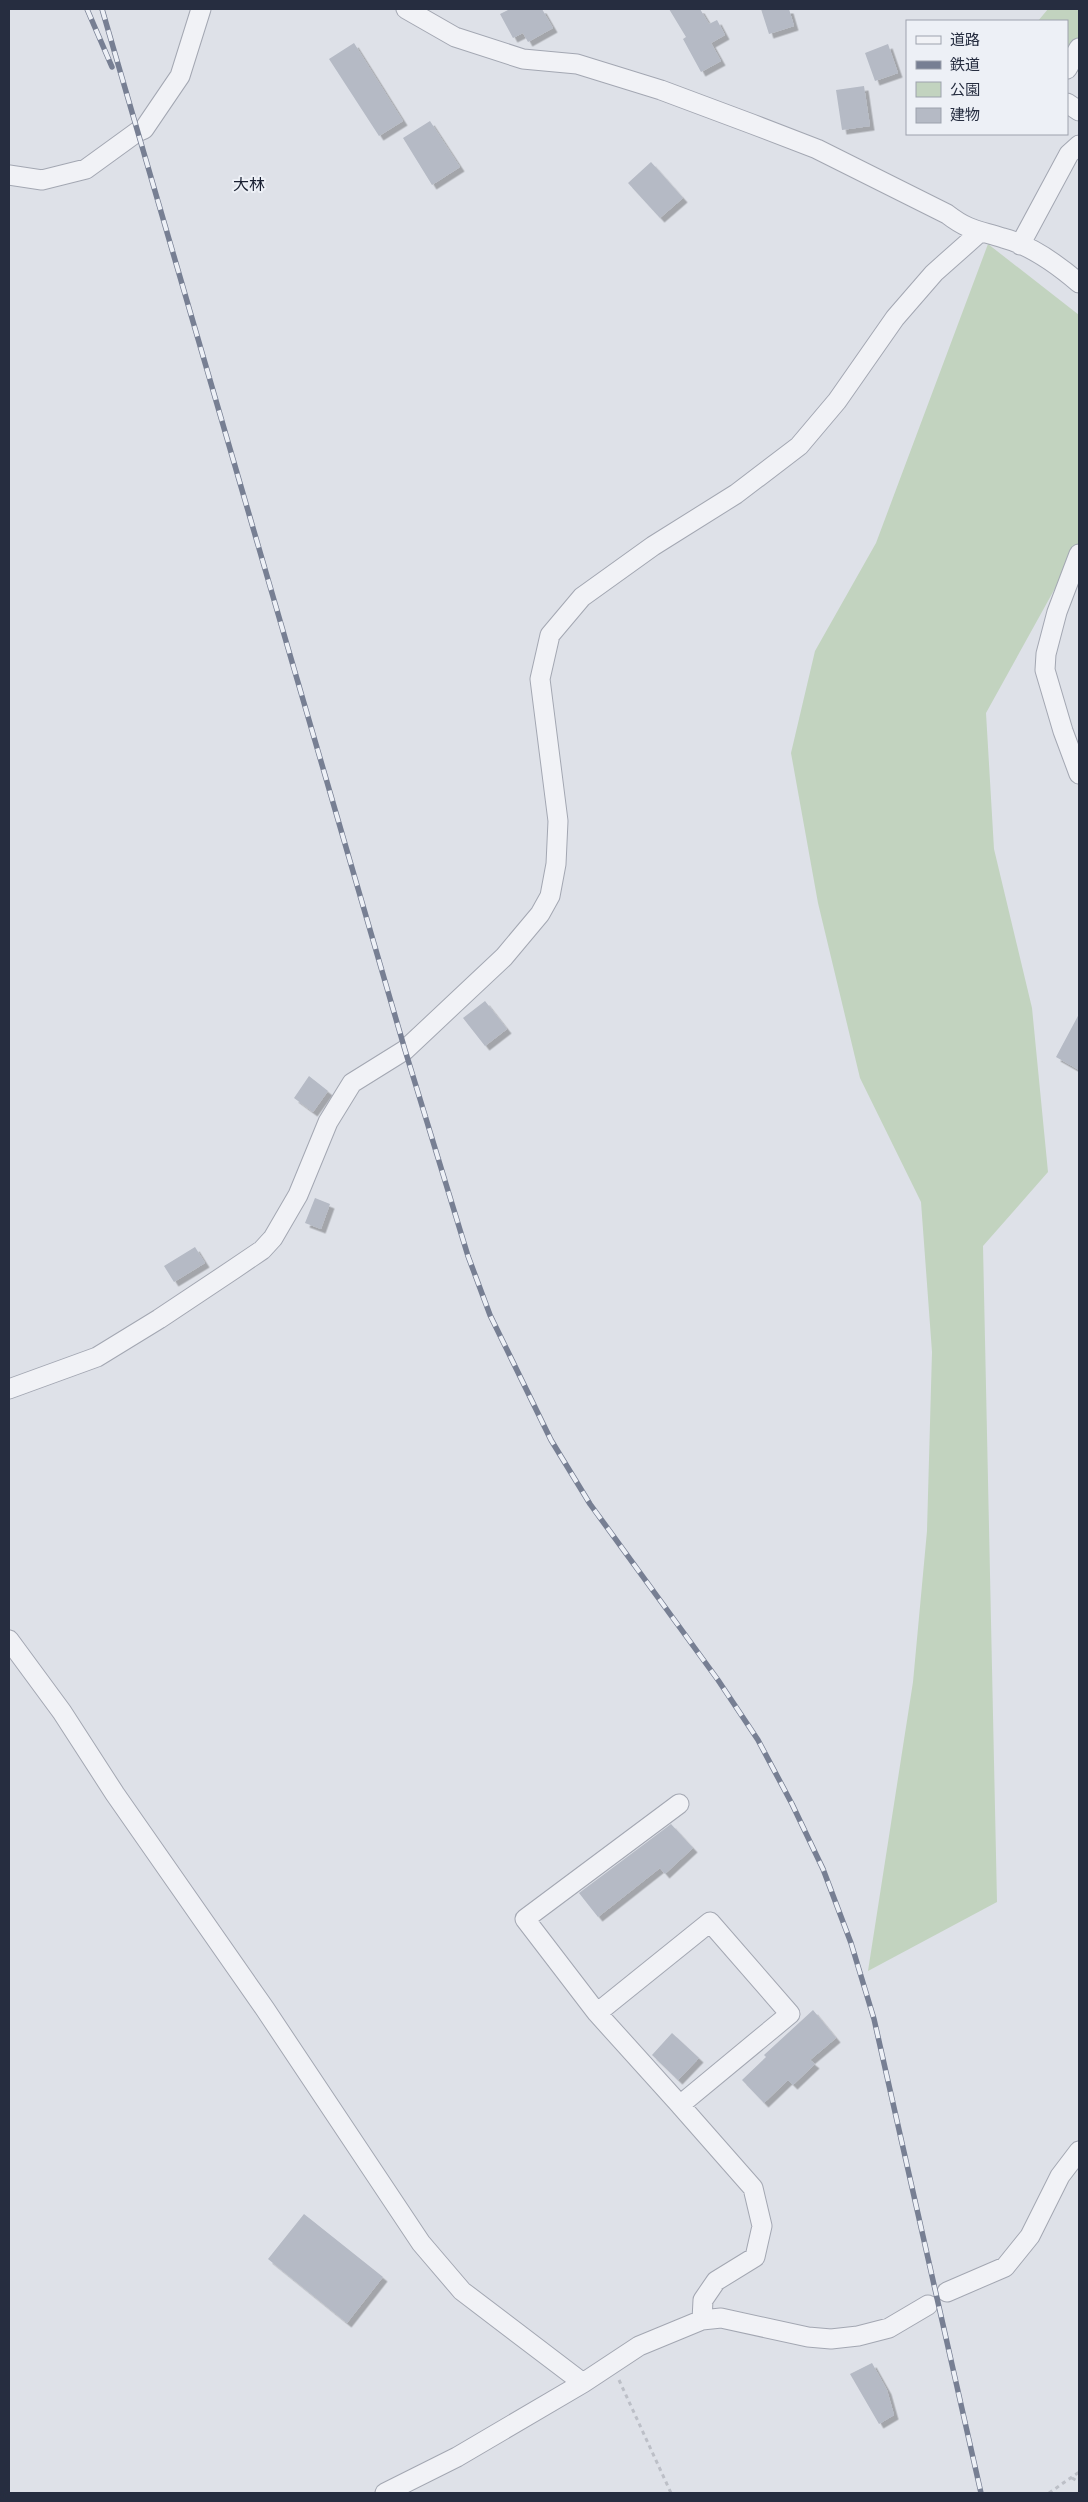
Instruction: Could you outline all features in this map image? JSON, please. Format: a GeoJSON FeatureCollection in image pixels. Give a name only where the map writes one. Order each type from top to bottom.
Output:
{"type":"FeatureCollection","features":[{"type":"Feature","properties":{"kind":"street"},"geometry":{"type":"LineString","coordinates":[[9,175],[42,180],[86,169],[137,132],[144,130],[180,76],[201,9]]}},
{"type":"Feature","properties":{"kind":"street"},"geometry":{"type":"LineString","coordinates":[[406,9],[455,38],[523,59],[577,64],[661,90],[808,145],[947,214],[962,226],[979,233],[1004,238],[1020,244],[1063,270],[1079,283]]}},
{"type":"Feature","properties":{"kind":"street"},"geometry":{"type":"LineString","coordinates":[[1068,67],[1079,48]]}},
{"type":"Feature","properties":{"kind":"street"},"geometry":{"type":"LineString","coordinates":[[1068,104],[1079,111]]}},
{"type":"Feature","properties":{"kind":"street"},"geometry":{"type":"LineString","coordinates":[[1020,244],[1069,154],[1079,145]]}},
{"type":"Feature","properties":{"kind":"street"},"geometry":{"type":"LineString","coordinates":[[9,1388],[97,1357],[159,1319],[234,1269],[262,1250],[273,1238],[298,1194],[328,1122],[352,1083],[405,1050],[504,957],[540,914],[550,896],[556,864],[558,821],[540,679],[550,635],[582,597],[653,546],[736,494],[799,446],[837,401],[895,318],[934,273],[979,233]]}},
{"type":"Feature","properties":{"kind":"street"},"geometry":{"type":"LineString","coordinates":[[1079,554],[1057,612],[1046,654],[1045,670],[1063,731],[1079,774]]}},
{"type":"Feature","properties":{"kind":"street"},"geometry":{"type":"LineString","coordinates":[[9,1640],[62,1712],[115,1794],[265,2009],[421,2243],[462,2291],[584,2383]]}},
{"type":"Feature","properties":{"kind":"street"},"geometry":{"type":"LineString","coordinates":[[679,1804],[525,1919],[597,2013],[753,2188],[762,2226],[756,2257],[716,2281],[703,2300],[702,2320]]}},
{"type":"Feature","properties":{"kind":"street"},"geometry":{"type":"LineString","coordinates":[[597,2013],[710,1922],[790,2014],[680,2105]]}},
{"type":"Feature","properties":{"kind":"street"},"geometry":{"type":"LineString","coordinates":[[947,2292],[1005,2267],[1030,2236],[1060,2176],[1079,2151]]}},
{"type":"Feature","properties":{"kind":"street"},"geometry":{"type":"LineString","coordinates":[[385,2493],[457,2457],[584,2383],[639,2346],[702,2320],[721,2318],[808,2337],[831,2339],[858,2336],[889,2328],[928,2305]]}},
{"type":"Feature","properties":{"kind":"path"},"geometry":{"type":"LineString","coordinates":[[612,2364],[671,2493]]}},
{"type":"Feature","properties":{"kind":"path"},"geometry":{"type":"LineString","coordinates":[[1049,2493],[1079,2472]]}},
{"type":"Feature","properties":{"kind":"path"},"geometry":{"type":"LineString","coordinates":[[1072,2478],[1079,2482]]}},
{"type":"Feature","properties":{"kind":"green space"},"geometry":{"type":"Polygon","coordinates":[[[1048,9],[1079,9],[1079,73],[1068,64],[1068,20],[1039,20],[1048,9]]]}},
{"type":"Feature","properties":{"kind":"green space"},"geometry":{"type":"Polygon","coordinates":[[[988,244],[1079,315],[1079,545],[986,713],[994,849],[1032,1008],[1048,1172],[983,1246],[997,1902],[868,1971],[913,1682],[927,1531],[932,1352],[921,1202],[860,1078],[818,903],[791,753],[815,651],[876,543],[988,244]]]}},
{"type":"Feature","properties":{"kind":"building"},"geometry":{"type":"Polygon","coordinates":[[[510,9],[542,9],[553,28],[528,42],[523,33],[513,38],[500,14],[510,9]]]}},
{"type":"Feature","properties":{"kind":"building"},"geometry":{"type":"Polygon","coordinates":[[[669,9],[700,9],[709,24],[717,20],[725,35],[711,43],[721,61],[701,72],[683,39],[686,37],[669,9]]]}},
{"type":"Feature","properties":{"kind":"building"},"geometry":{"type":"Polygon","coordinates":[[[761,9],[789,9],[794,26],[769,34],[761,9]]]}},
{"type":"Feature","properties":{"kind":"building"},"geometry":{"type":"Polygon","coordinates":[[[354,43],[403,121],[379,136],[329,59],[354,43]]]}},
{"type":"Feature","properties":{"kind":"building"},"geometry":{"type":"Polygon","coordinates":[[[888,44],[898,73],[875,81],[865,53],[888,44]]]}},
{"type":"Feature","properties":{"kind":"building"},"geometry":{"type":"Polygon","coordinates":[[[864,86],[870,126],[842,130],[836,90],[864,86]]]}},
{"type":"Feature","properties":{"kind":"building"},"geometry":{"type":"Polygon","coordinates":[[[430,121],[460,167],[432,185],[403,138],[430,121]]]}},
{"type":"Feature","properties":{"kind":"building"},"geometry":{"type":"Polygon","coordinates":[[[651,162],[683,198],[660,218],[628,183],[651,162]]]}},
{"type":"Feature","properties":{"kind":"building"},"geometry":{"type":"Polygon","coordinates":[[[485,1001],[507,1029],[485,1046],[463,1018],[485,1001]]]}},
{"type":"Feature","properties":{"kind":"building"},"geometry":{"type":"Polygon","coordinates":[[[1079,1014],[1079,1070],[1056,1057],[1079,1014]]]}},
{"type":"Feature","properties":{"kind":"building"},"geometry":{"type":"Polygon","coordinates":[[[309,1076],[328,1091],[313,1112],[294,1098],[309,1076]]]}},
{"type":"Feature","properties":{"kind":"building"},"geometry":{"type":"Polygon","coordinates":[[[315,1198],[330,1204],[321,1229],[305,1223],[315,1198]]]}},
{"type":"Feature","properties":{"kind":"building"},"geometry":{"type":"Polygon","coordinates":[[[195,1247],[205,1263],[174,1282],[164,1266],[195,1247]]]}},
{"type":"Feature","properties":{"kind":"building"},"geometry":{"type":"Polygon","coordinates":[[[671,1824],[693,1848],[665,1874],[660,1868],[598,1917],[579,1893],[671,1824]]]}},
{"type":"Feature","properties":{"kind":"building"},"geometry":{"type":"Polygon","coordinates":[[[813,2010],[836,2038],[810,2060],[815,2064],[793,2085],[788,2080],[764,2103],[742,2080],[766,2057],[764,2055],[813,2010]]]}},
{"type":"Feature","properties":{"kind":"building"},"geometry":{"type":"Polygon","coordinates":[[[672,2033],[699,2058],[678,2080],[652,2055],[672,2033]]]}},
{"type":"Feature","properties":{"kind":"building"},"geometry":{"type":"Polygon","coordinates":[[[304,2214],[383,2277],[347,2323],[268,2259],[304,2214]]]}},
{"type":"Feature","properties":{"kind":"building"},"geometry":{"type":"Polygon","coordinates":[[[872,2363],[887,2390],[894,2415],[879,2424],[850,2374],[872,2363]]]}},
{"type":"Feature","properties":{"kind":"railway"},"geometry":{"type":"LineString","coordinates":[[87,9],[112,67]]}},
{"type":"Feature","properties":{"kind":"railway"},"geometry":{"type":"LineString","coordinates":[[102,9],[405,1050],[468,1256],[490,1315],[551,1440],[590,1504],[718,1680],[758,1740],[792,1804],[823,1869],[851,1943],[874,2019],[981,2493]]}},
{"type":"Feature","properties":{"kind":"district","name":"大林"},"geometry":{"type":"Point","coordinates":[249,185]}}]}
